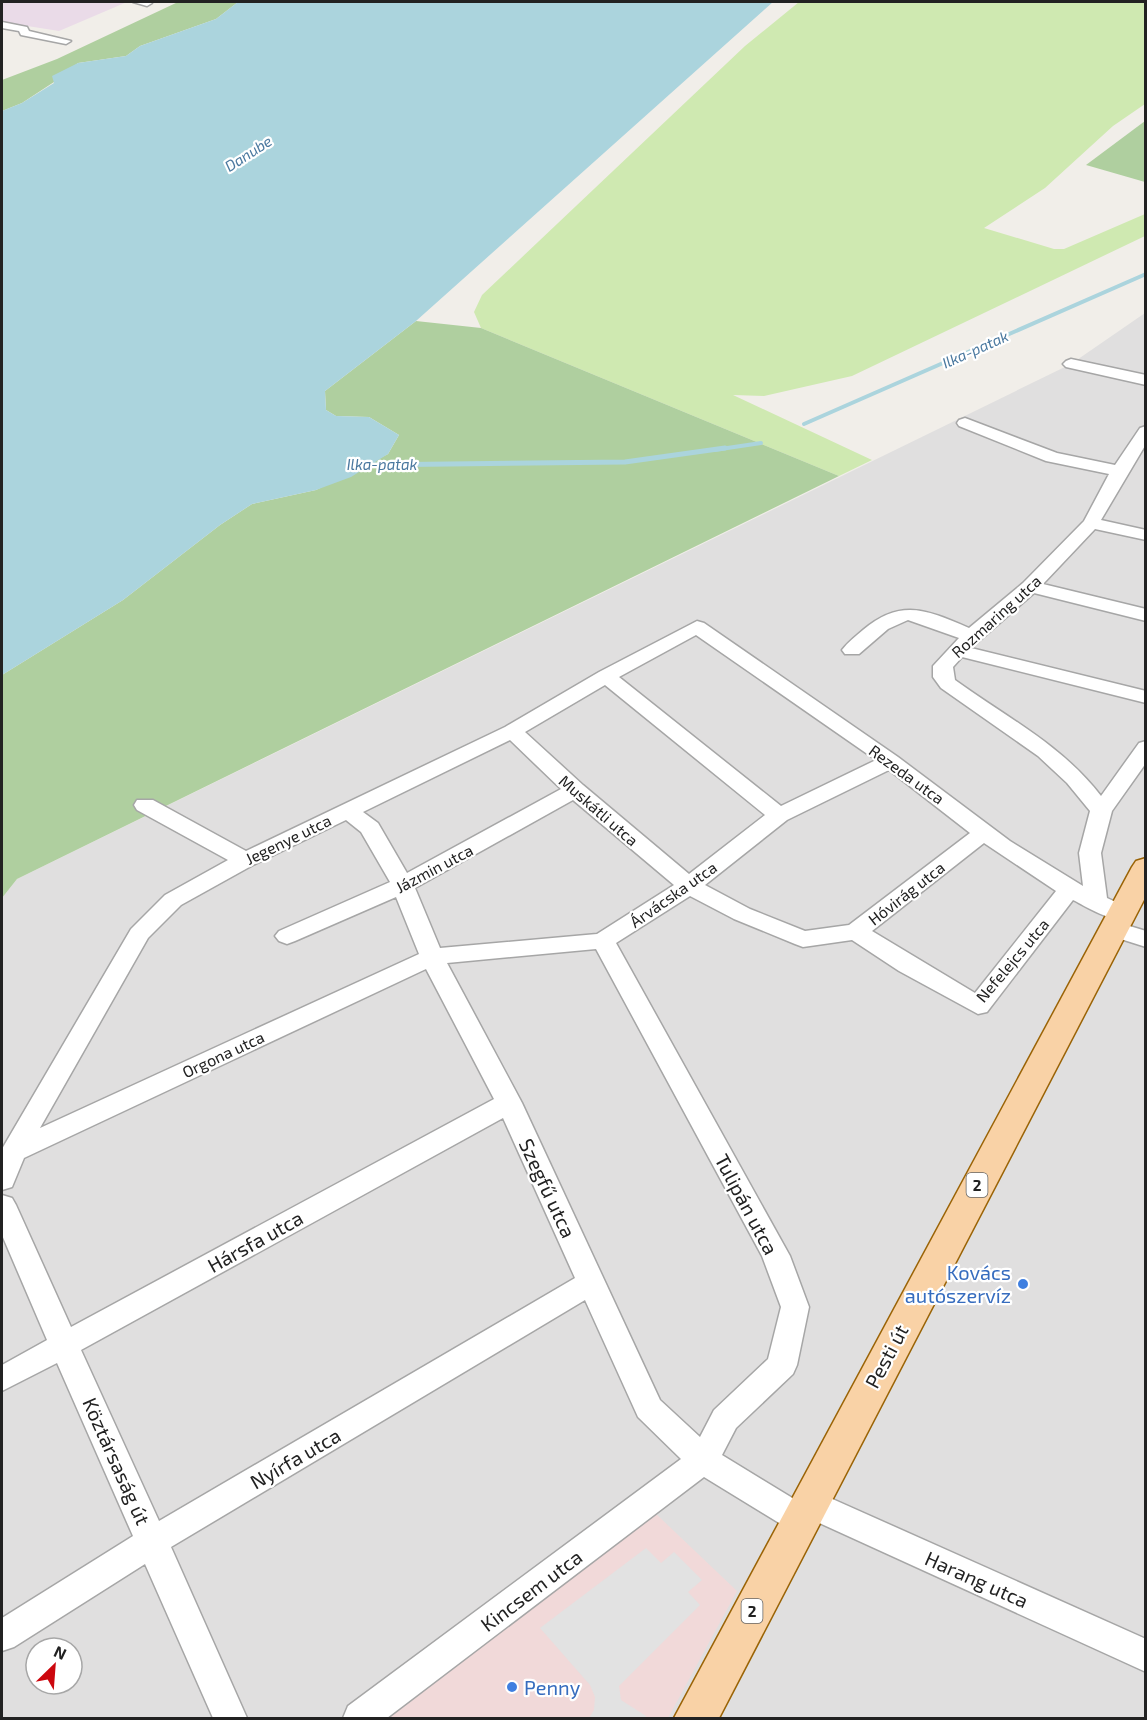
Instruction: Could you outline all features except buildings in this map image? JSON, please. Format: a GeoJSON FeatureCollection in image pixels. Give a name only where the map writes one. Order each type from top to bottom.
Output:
{"type":"FeatureCollection","features":[{"type":"Feature","properties":{"kind":"main road","name":"Pesti út"},"geometry":{"type":"LineString","coordinates":[[696,1719],[1110,914],[1146,867]]}},
{"type":"Feature","properties":{"kind":"street"},"geometry":{"type":"LineString","coordinates":[[2,25],[23,29],[25,33],[32,35],[66,41]]}},
{"type":"Feature","properties":{"kind":"street"},"geometry":{"type":"LineString","coordinates":[[1071,364],[1146,380]]}},
{"type":"Feature","properties":{"kind":"street"},"geometry":{"type":"LineString","coordinates":[[965,423],[1052,457],[1119,471]]}},
{"type":"Feature","properties":{"kind":"street","name":"Rozmaring utca"},"geometry":{"type":"LineString","coordinates":[[1101,811],[1075,777],[1009,725],[948,684],[942,677],[943,666],[971,636],[1030,587],[1091,523],[1119,471],[1139,454],[1146,431]]}},
{"type":"Feature","properties":{"kind":"street"},"geometry":{"type":"LineString","coordinates":[[1091,523],[1146,535]]}},
{"type":"Feature","properties":{"kind":"street"},"geometry":{"type":"LineString","coordinates":[[1030,587],[1146,615]]}},
{"type":"Feature","properties":{"kind":"street"},"geometry":{"type":"LineString","coordinates":[[852,650],[892,619],[903,614],[916,615],[971,636]]}},
{"type":"Feature","properties":{"kind":"street","name":"Jegenye utca"},"geometry":{"type":"LineString","coordinates":[[2,1180],[14,1152],[139,934],[173,900],[244,860],[512,731],[606,676],[697,627]]}},
{"type":"Feature","properties":{"kind":"street","name":"Rezeda utca"},"geometry":{"type":"LineString","coordinates":[[697,627],[891,761],[985,832],[1068,890],[1110,914],[1146,939]]}},
{"type":"Feature","properties":{"kind":"street"},"geometry":{"type":"LineString","coordinates":[[957,650],[1146,697]]}},
{"type":"Feature","properties":{"kind":"street"},"geometry":{"type":"LineString","coordinates":[[606,676],[779,815]]}},
{"type":"Feature","properties":{"kind":"street","name":"Muskátli utca"},"geometry":{"type":"LineString","coordinates":[[512,731],[575,790],[689,886]]}},
{"type":"Feature","properties":{"kind":"street"},"geometry":{"type":"LineString","coordinates":[[1110,914],[1090,853],[1101,811],[1146,747]]}},
{"type":"Feature","properties":{"kind":"street","name":"Árvácska utca"},"geometry":{"type":"LineString","coordinates":[[432,957],[603,941],[689,886],[779,815],[891,761]]}},
{"type":"Feature","properties":{"kind":"street","name":"Jázmin utca"},"geometry":{"type":"LineString","coordinates":[[287,936],[403,885],[575,790]]}},
{"type":"Feature","properties":{"kind":"street"},"geometry":{"type":"LineString","coordinates":[[145,805],[244,860]]}},
{"type":"Feature","properties":{"kind":"street","name":"Szegfű utca"},"geometry":{"type":"LineString","coordinates":[[347,810],[370,828],[403,885],[432,957],[509,1103],[649,1408],[703,1460],[804,1511]]}},
{"type":"Feature","properties":{"kind":"street","name":"Hóvirág utca"},"geometry":{"type":"LineString","coordinates":[[689,886],[742,915],[804,939],[856,932],[985,832]]}},
{"type":"Feature","properties":{"kind":"street","name":"Nefelejcs utca"},"geometry":{"type":"LineString","coordinates":[[856,932],[978,1006],[1068,890]]}},
{"type":"Feature","properties":{"kind":"street","name":"Tulipán utca"},"geometry":{"type":"LineString","coordinates":[[603,941],[776,1256],[795,1307],[782,1365],[726,1419],[703,1460]]}},
{"type":"Feature","properties":{"kind":"street","name":"Orgona utca"},"geometry":{"type":"LineString","coordinates":[[14,1152],[432,957]]}},
{"type":"Feature","properties":{"kind":"street","name":"Hársfa utca"},"geometry":{"type":"LineString","coordinates":[[2,1379],[509,1103]]}},
{"type":"Feature","properties":{"kind":"street","name":"Köztársaság út"},"geometry":{"type":"LineString","coordinates":[[2,1205],[66,1344],[230,1719]]}},
{"type":"Feature","properties":{"kind":"street","name":"Nyírfa utca"},"geometry":{"type":"LineString","coordinates":[[2,1636],[153,1541],[591,1283]]}},
{"type":"Feature","properties":{"kind":"street","name":"Kincsem utca"},"geometry":{"type":"LineString","coordinates":[[360,1719],[703,1460]]}},
{"type":"Feature","properties":{"kind":"street","name":"Harang utca"},"geometry":{"type":"LineString","coordinates":[[804,1511],[1146,1656]]}},
{"type":"Feature","properties":{"kind":"shaded area"},"geometry":{"type":"Polygon","coordinates":[[[2,2],[127,2],[59,31],[2,22],[2,2]]]}},
{"type":"Feature","properties":{"kind":"shaded area"},"geometry":{"type":"Polygon","coordinates":[[[1145,313],[1145,1718],[2,1718],[2,898],[17,879],[1071,364],[1145,313]]]}},
{"type":"Feature","properties":{"kind":"shaded area"},"geometry":{"type":"Polygon","coordinates":[[[654,1512],[737,1591],[668,1718],[375,1718],[654,1512]]]}},
{"type":"Feature","properties":{"kind":"shaded area"},"geometry":{"type":"Polygon","coordinates":[[[646,1548],[661,1563],[674,1552],[702,1580],[688,1592],[700,1605],[619,1686],[621,1700],[646,1716],[645,1718],[589,1718],[594,1710],[595,1697],[590,1685],[540,1628],[646,1548]]]}},
{"type":"Feature","properties":{"kind":"green space"},"geometry":{"type":"Polygon","coordinates":[[[178,2],[238,2],[216,19],[140,46],[126,56],[78,63],[22,103],[2,111],[2,80],[57,59],[178,2]]]}},
{"type":"Feature","properties":{"kind":"green space"},"geometry":{"type":"Polygon","coordinates":[[[799,2],[1145,2],[1145,104],[1113,126],[1045,188],[984,228],[1054,249],[1064,249],[1145,214],[1145,236],[852,376],[764,396],[733,395],[872,460],[839,476],[481,328],[474,312],[482,295],[745,46],[799,2]]]}},
{"type":"Feature","properties":{"kind":"green space"},"geometry":{"type":"Polygon","coordinates":[[[1145,121],[1145,182],[1086,165],[1145,121]]]}},
{"type":"Feature","properties":{"kind":"green space"},"geometry":{"type":"Polygon","coordinates":[[[416,321],[481,328],[839,476],[17,879],[2,898],[2,675],[123,600],[220,525],[252,504],[316,490],[388,454],[399,435],[369,417],[336,416],[326,410],[325,391],[416,321]]]}},
{"type":"Feature","properties":{"kind":"water","name":"Danube"},"geometry":{"type":"Polygon","coordinates":[[[238,2],[773,2],[416,321],[325,391],[326,410],[336,416],[369,417],[399,435],[388,454],[351,477],[316,490],[252,504],[220,525],[123,600],[2,675],[2,111],[22,103],[54,83],[52,76],[78,63],[126,56],[140,46],[216,19],[238,2]]]}},
{"type":"Feature","properties":{"kind":"waterway","name":"Ilka-patak"},"geometry":{"type":"LineString","coordinates":[[804,424],[1146,274]]}},
{"type":"Feature","properties":{"kind":"waterway","name":"Ilka-patak"},"geometry":{"type":"LineString","coordinates":[[714,450],[761,443]]}},
{"type":"Feature","properties":{"kind":"waterway","name":"Ilka-patak"},"geometry":{"type":"LineString","coordinates":[[367,465],[625,462],[725,448]]}},
{"type":"Feature","properties":{"kind":"place","name":"Kovács autószervíz"},"geometry":{"type":"Point","coordinates":[1023,1284]}},
{"type":"Feature","properties":{"kind":"place","name":"Penny"},"geometry":{"type":"Point","coordinates":[512,1687]}}]}
